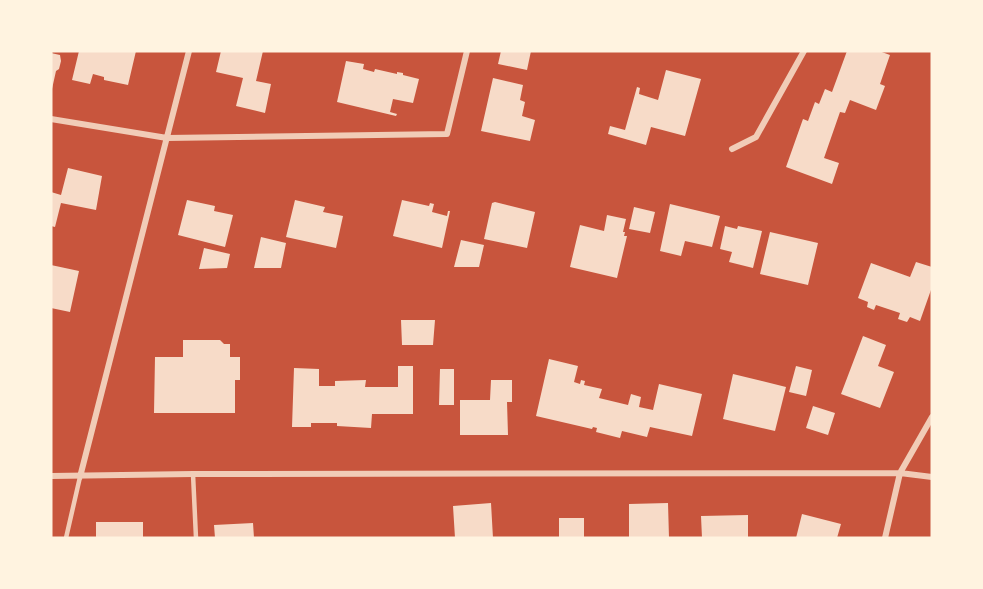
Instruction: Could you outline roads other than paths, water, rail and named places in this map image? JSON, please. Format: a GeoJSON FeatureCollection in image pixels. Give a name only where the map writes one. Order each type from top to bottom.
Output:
{"type":"FeatureCollection","features":[{"type":"Feature","properties":{"kind":"street"},"geometry":{"type":"LineString","coordinates":[[80,477],[189,51]]}},
{"type":"Feature","properties":{"kind":"street"},"geometry":{"type":"LineString","coordinates":[[51,119],[167,138],[447,134],[467,51]]}},
{"type":"Feature","properties":{"kind":"street"},"geometry":{"type":"LineString","coordinates":[[732,149],[756,137],[804,51]]}},
{"type":"Feature","properties":{"kind":"street"},"geometry":{"type":"LineString","coordinates":[[885,538],[900,473],[932,417]]}},
{"type":"Feature","properties":{"kind":"street"},"geometry":{"type":"LineString","coordinates":[[51,476],[900,473],[932,477]]}},
{"type":"Feature","properties":{"kind":"lane"},"geometry":{"type":"LineString","coordinates":[[194,474],[196,538]]}},
{"type":"Feature","properties":{"kind":"lane"},"geometry":{"type":"LineString","coordinates":[[66,538],[80,477]]}}]}
